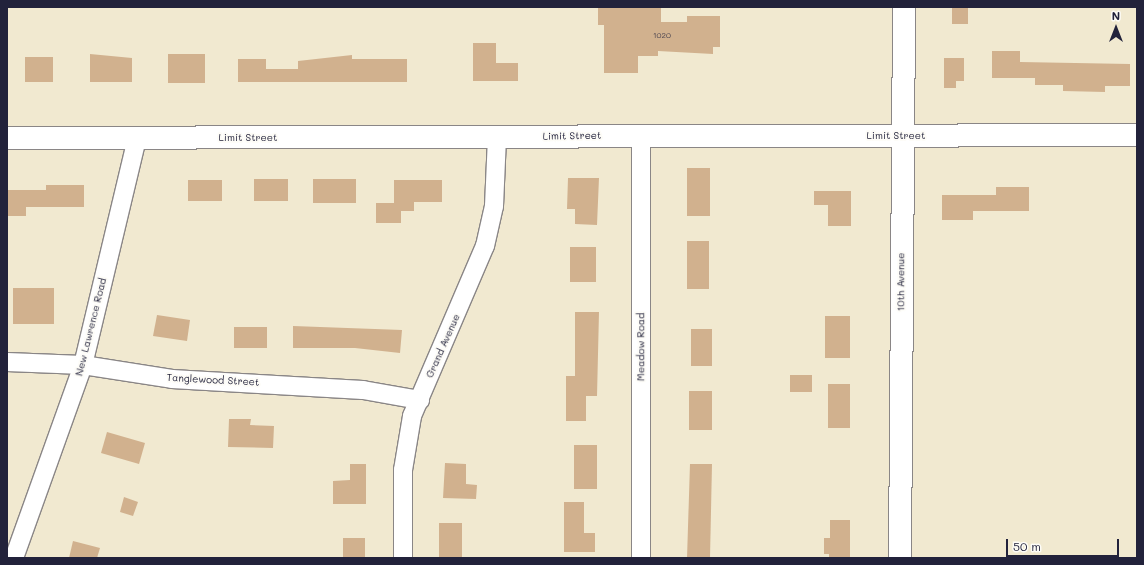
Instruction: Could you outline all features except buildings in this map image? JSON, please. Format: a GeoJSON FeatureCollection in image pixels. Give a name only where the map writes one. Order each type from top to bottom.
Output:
{"type":"FeatureCollection","features":[{"type":"Feature","properties":{"kind":"street","name":"10th Avenue"},"geometry":{"type":"LineString","coordinates":[[900,558],[904,7]]}},
{"type":"Feature","properties":{"kind":"street","name":"Limit Street"},"geometry":{"type":"LineString","coordinates":[[7,138],[1137,135]]}},
{"type":"Feature","properties":{"kind":"street","name":"Meadow Road"},"geometry":{"type":"LineString","coordinates":[[641,136],[641,558]]}},
{"type":"Feature","properties":{"kind":"street","name":"Grand Avenue"},"geometry":{"type":"LineString","coordinates":[[403,558],[403,470],[412,416],[485,246],[494,206],[497,137]]}},
{"type":"Feature","properties":{"kind":"street","name":"New Lawrence Road"},"geometry":{"type":"LineString","coordinates":[[14,558],[83,365],[137,138]]}},
{"type":"Feature","properties":{"kind":"street","name":"Tanglewood Street"},"geometry":{"type":"LineString","coordinates":[[7,362],[83,365],[172,379],[355,390],[420,400]]}}]}
